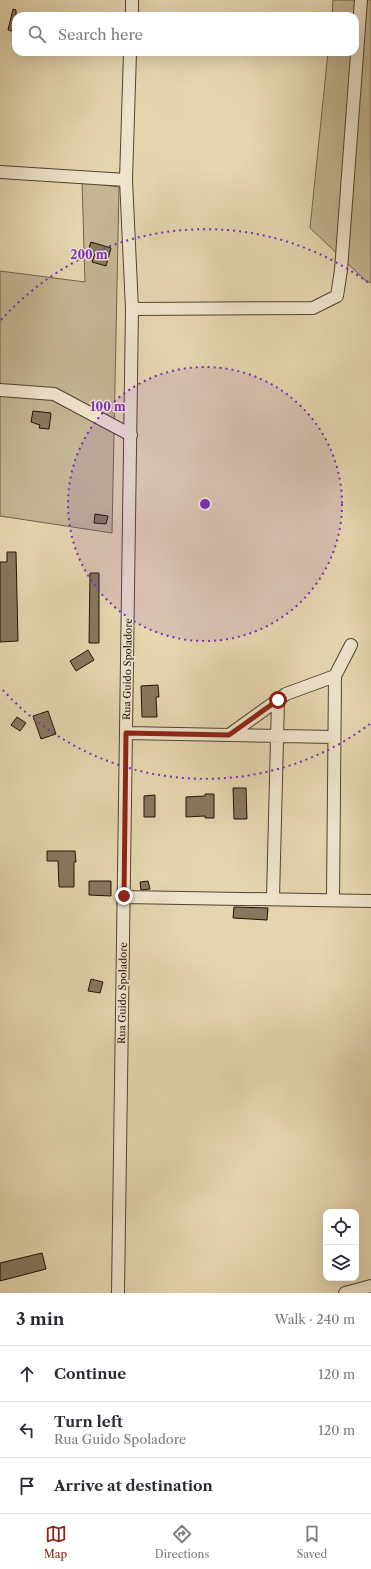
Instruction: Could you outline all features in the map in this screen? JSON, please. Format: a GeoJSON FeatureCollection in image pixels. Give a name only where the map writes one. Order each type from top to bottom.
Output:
{"type":"FeatureCollection","features":[{"type":"Feature","properties":{"kind":"street"},"geometry":{"type":"LineString","coordinates":[[132,0],[132,12]]}},
{"type":"Feature","properties":{"kind":"street"},"geometry":{"type":"LineString","coordinates":[[359,27],[361,0]]}},
{"type":"Feature","properties":{"kind":"street","name":"Rua Guido Spoladore"},"geometry":{"type":"LineString","coordinates":[[118,1293],[132,309],[126,180],[130,56]]}},
{"type":"Feature","properties":{"kind":"street"},"geometry":{"type":"LineString","coordinates":[[132,309],[313,308],[336,296],[341,270],[357,56]]}},
{"type":"Feature","properties":{"kind":"street"},"geometry":{"type":"LineString","coordinates":[[0,172],[126,180]]}},
{"type":"Feature","properties":{"kind":"street"},"geometry":{"type":"LineString","coordinates":[[0,390],[54,394],[130,435]]}},
{"type":"Feature","properties":{"kind":"street"},"geometry":{"type":"LineString","coordinates":[[333,900],[335,676],[351,645]]}},
{"type":"Feature","properties":{"kind":"street"},"geometry":{"type":"LineString","coordinates":[[229,735],[286,694],[335,676]]}},
{"type":"Feature","properties":{"kind":"street"},"geometry":{"type":"LineString","coordinates":[[273,898],[278,700]]}},
{"type":"Feature","properties":{"kind":"street"},"geometry":{"type":"LineString","coordinates":[[126,733],[334,737]]}},
{"type":"Feature","properties":{"kind":"street"},"geometry":{"type":"LineString","coordinates":[[124,896],[371,900]]}},
{"type":"Feature","properties":{"kind":"street"},"geometry":{"type":"LineString","coordinates":[[345,1293],[371,1286]]}},
{"type":"Feature","properties":{"kind":"shaded area"},"geometry":{"type":"Polygon","coordinates":[[[333,0],[371,0],[371,283],[365,280],[310,228],[328,56],[359,56],[359,12],[332,12],[333,0]]]}},
{"type":"Feature","properties":{"kind":"shaded area"},"geometry":{"type":"Polygon","coordinates":[[[82,182],[119,187],[112,533],[0,516],[0,271],[85,282],[82,182]]]}},
{"type":"Feature","properties":{"kind":"building"},"geometry":{"type":"Polygon","coordinates":[[[12,13],[12,31],[8,30],[12,13]]]}},
{"type":"Feature","properties":{"kind":"building"},"geometry":{"type":"Polygon","coordinates":[[[91,242],[111,248],[106,266],[92,262],[95,253],[88,251],[91,242]]]}},
{"type":"Feature","properties":{"kind":"building"},"geometry":{"type":"Polygon","coordinates":[[[33,411],[51,413],[49,429],[39,428],[40,425],[31,422],[33,411]]]}},
{"type":"Feature","properties":{"kind":"building"},"geometry":{"type":"Polygon","coordinates":[[[95,514],[108,516],[106,524],[94,523],[95,514]]]}},
{"type":"Feature","properties":{"kind":"building"},"geometry":{"type":"Polygon","coordinates":[[[7,552],[16,552],[18,641],[0,642],[0,562],[7,562],[7,552]]]}},
{"type":"Feature","properties":{"kind":"building"},"geometry":{"type":"Polygon","coordinates":[[[90,573],[99,573],[99,643],[89,643],[90,573]]]}},
{"type":"Feature","properties":{"kind":"building"},"geometry":{"type":"Polygon","coordinates":[[[88,650],[94,660],[76,671],[70,661],[88,650]]]}},
{"type":"Feature","properties":{"kind":"building"},"geometry":{"type":"Polygon","coordinates":[[[158,685],[159,697],[156,697],[157,717],[142,717],[141,686],[158,685]]]}},
{"type":"Feature","properties":{"kind":"building"},"geometry":{"type":"Polygon","coordinates":[[[48,711],[56,734],[41,739],[33,716],[48,711]]]}},
{"type":"Feature","properties":{"kind":"building"},"geometry":{"type":"Polygon","coordinates":[[[17,717],[26,723],[20,731],[11,725],[17,717]]]}},
{"type":"Feature","properties":{"kind":"building"},"geometry":{"type":"Polygon","coordinates":[[[233,788],[246,788],[247,819],[234,819],[233,788]]]}},
{"type":"Feature","properties":{"kind":"building"},"geometry":{"type":"Polygon","coordinates":[[[205,794],[214,794],[214,818],[205,818],[205,816],[186,817],[186,797],[205,796],[205,794]]]}},
{"type":"Feature","properties":{"kind":"building"},"geometry":{"type":"Polygon","coordinates":[[[155,795],[155,817],[144,817],[144,796],[155,795]]]}},
{"type":"Feature","properties":{"kind":"building"},"geometry":{"type":"Polygon","coordinates":[[[47,851],[75,851],[76,862],[74,862],[74,887],[59,887],[58,861],[47,861],[47,851]]]}},
{"type":"Feature","properties":{"kind":"building"},"geometry":{"type":"Polygon","coordinates":[[[89,881],[111,881],[111,896],[89,895],[89,881]]]}},
{"type":"Feature","properties":{"kind":"building"},"geometry":{"type":"Polygon","coordinates":[[[148,881],[150,889],[141,890],[140,882],[148,881]]]}},
{"type":"Feature","properties":{"kind":"building"},"geometry":{"type":"Polygon","coordinates":[[[234,907],[268,908],[267,920],[233,918],[234,907]]]}},
{"type":"Feature","properties":{"kind":"building"},"geometry":{"type":"Polygon","coordinates":[[[91,979],[103,982],[100,993],[88,991],[91,979]]]}},
{"type":"Feature","properties":{"kind":"building"},"geometry":{"type":"Polygon","coordinates":[[[42,1253],[46,1269],[0,1281],[0,1263],[42,1253]]]}},
{"type":"Feature","properties":{"kind":"route"},"geometry":{"type":"LineString","coordinates":[[124,896],[126,733],[229,735],[278,700]]}}]}
